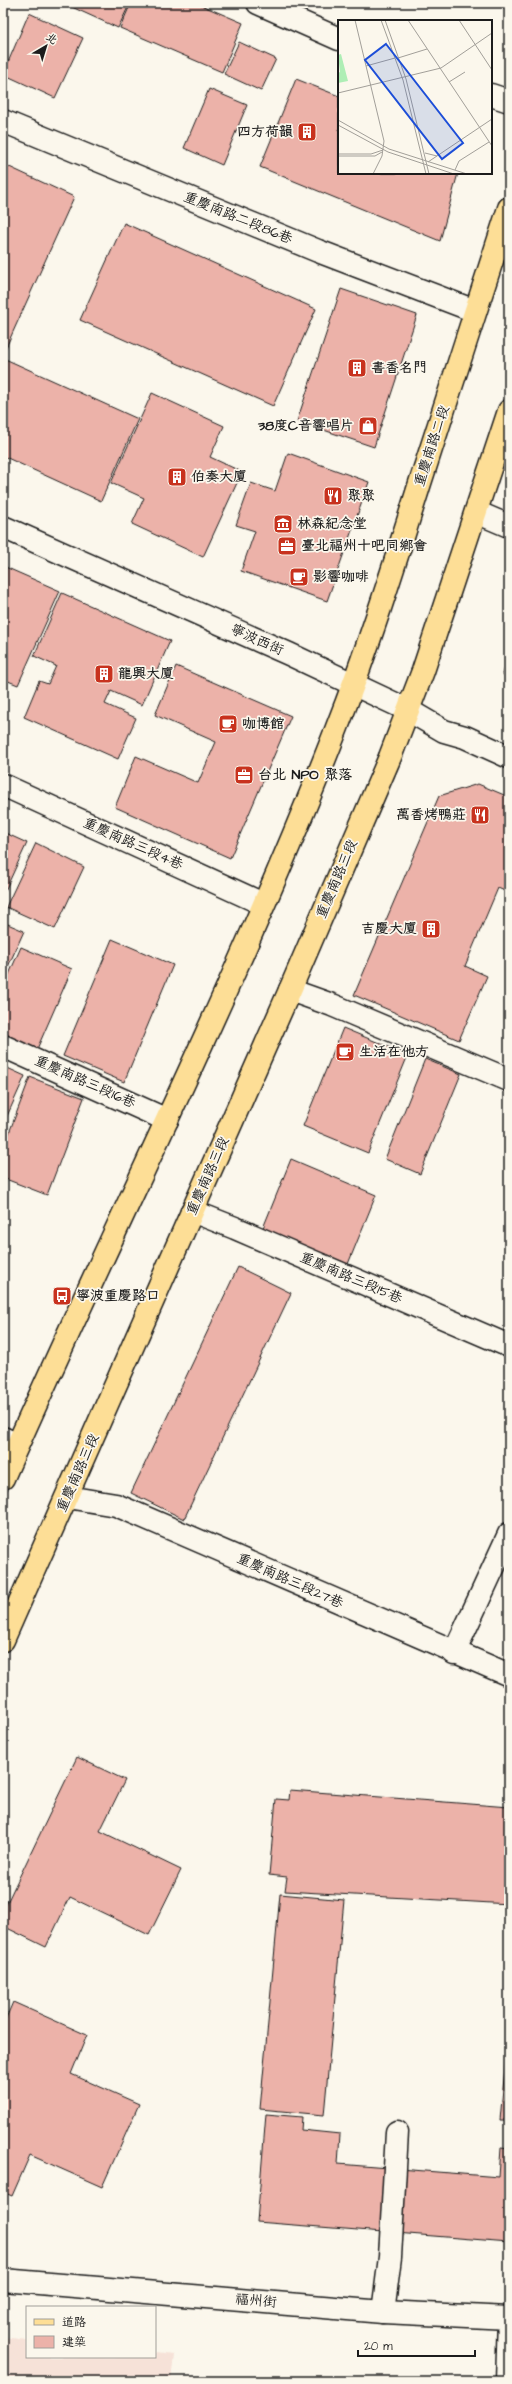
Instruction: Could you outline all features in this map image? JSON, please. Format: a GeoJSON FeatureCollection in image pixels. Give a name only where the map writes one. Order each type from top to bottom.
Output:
{"type":"FeatureCollection","features":[{"type":"Feature","properties":{"kind":"main road","name":"重慶南路二段"},"geometry":{"type":"LineString","coordinates":[[354,684],[367,648],[509,208]]}},
{"type":"Feature","properties":{"kind":"main road"},"geometry":{"type":"LineString","coordinates":[[408,710],[509,411]]}},
{"type":"Feature","properties":{"kind":"main road"},"geometry":{"type":"LineString","coordinates":[[3,1478],[10,1442],[104,1252],[167,1120],[263,904],[354,684]]}},
{"type":"Feature","properties":{"kind":"main road","name":"重慶南路三段"},"geometry":{"type":"LineString","coordinates":[[3,1640],[290,990],[408,710]]}},
{"type":"Feature","properties":{"kind":"street"},"geometry":{"type":"LineString","coordinates":[[258,3],[338,38]]}},
{"type":"Feature","properties":{"kind":"street"},"geometry":{"type":"LineString","coordinates":[[492,95],[509,100]]}},
{"type":"Feature","properties":{"kind":"street","name":"重慶南路二段86巷"},"geometry":{"type":"LineString","coordinates":[[3,121],[318,251],[475,312]]}},
{"type":"Feature","properties":{"kind":"street"},"geometry":{"type":"LineString","coordinates":[[476,512],[509,526]]}},
{"type":"Feature","properties":{"kind":"street","name":"寧波西街"},"geometry":{"type":"LineString","coordinates":[[3,527],[354,684],[408,710],[444,731],[465,738],[509,758]]}},
{"type":"Feature","properties":{"kind":"street","name":"重慶南路三段4巷"},"geometry":{"type":"LineString","coordinates":[[3,785],[263,904]]}},
{"type":"Feature","properties":{"kind":"street"},"geometry":{"type":"LineString","coordinates":[[290,990],[332,1005],[509,1080]]}},
{"type":"Feature","properties":{"kind":"street","name":"重慶南路三段16巷"},"geometry":{"type":"LineString","coordinates":[[3,1046],[167,1120]]}},
{"type":"Feature","properties":{"kind":"street","name":"重慶南路三段15巷"},"geometry":{"type":"LineString","coordinates":[[192,1211],[235,1228],[509,1346]]}},
{"type":"Feature","properties":{"kind":"street","name":"重慶南路三段27巷"},"geometry":{"type":"LineString","coordinates":[[67,1497],[116,1505],[454,1653],[509,1675]]}},
{"type":"Feature","properties":{"kind":"street"},"geometry":{"type":"LineString","coordinates":[[454,1653],[509,1534]]}},
{"type":"Feature","properties":{"kind":"street"},"geometry":{"type":"LineString","coordinates":[[383,2312],[390,2257],[398,2148],[397,2132]]}},
{"type":"Feature","properties":{"kind":"street","name":"福州街"},"geometry":{"type":"LineString","coordinates":[[3,2280],[383,2312],[509,2318]]}},
{"type":"Feature","properties":{"kind":"street"},"geometry":{"type":"LineString","coordinates":[[507,2381],[509,2318]]}},
{"type":"Feature","properties":{"kind":"shaded area"},"geometry":{"type":"Polygon","coordinates":[[[3,2337],[26,2340],[26,2358],[156,2358],[156,2352],[174,2354],[171,2381],[3,2381],[3,2337]]]}},
{"type":"Feature","properties":{"kind":"building"},"geometry":{"type":"Polygon","coordinates":[[[63,3],[130,3],[118,28],[63,3]]]}},
{"type":"Feature","properties":{"kind":"building"},"geometry":{"type":"Polygon","coordinates":[[[131,3],[196,3],[243,23],[222,72],[120,28],[131,3]]]}},
{"type":"Feature","properties":{"kind":"building"},"geometry":{"type":"Polygon","coordinates":[[[29,13],[83,38],[55,98],[3,74],[29,13]]]}},
{"type":"Feature","properties":{"kind":"building"},"geometry":{"type":"Polygon","coordinates":[[[239,42],[276,59],[261,91],[224,74],[239,42]]]}},
{"type":"Feature","properties":{"kind":"building","name":"四方荷韻"},"geometry":{"type":"Polygon","coordinates":[[[296,79],[338,96],[338,174],[458,174],[440,241],[260,167],[296,79]]]}},
{"type":"Feature","properties":{"kind":"building"},"geometry":{"type":"Polygon","coordinates":[[[209,89],[247,105],[222,165],[184,148],[209,89]]]}},
{"type":"Feature","properties":{"kind":"building"},"geometry":{"type":"Polygon","coordinates":[[[3,164],[74,197],[3,354],[3,164]]]}},
{"type":"Feature","properties":{"kind":"building"},"geometry":{"type":"Polygon","coordinates":[[[124,223],[316,309],[273,406],[80,320],[124,223]]]}},
{"type":"Feature","properties":{"kind":"building","name":"書香名門"},"geometry":{"type":"Polygon","coordinates":[[[341,289],[417,315],[374,447],[297,421],[341,289]]]}},
{"type":"Feature","properties":{"kind":"building"},"geometry":{"type":"Polygon","coordinates":[[[3,358],[138,419],[101,501],[3,456],[3,358]]]}},
{"type":"Feature","properties":{"kind":"building","name":"伯奏大廈"},"geometry":{"type":"Polygon","coordinates":[[[152,393],[224,426],[210,457],[242,472],[203,557],[132,524],[144,498],[111,483],[152,393]]]}},
{"type":"Feature","properties":{"kind":"building"},"geometry":{"type":"Polygon","coordinates":[[[288,453],[369,482],[327,601],[241,571],[255,531],[236,525],[251,483],[275,491],[288,453]]]}},
{"type":"Feature","properties":{"kind":"building"},"geometry":{"type":"Polygon","coordinates":[[[3,566],[60,591],[18,685],[3,679],[3,566]]]}},
{"type":"Feature","properties":{"kind":"building","name":"龍興大廈"},"geometry":{"type":"Polygon","coordinates":[[[62,593],[170,641],[142,705],[111,691],[105,704],[136,718],[118,759],[24,717],[39,681],[48,684],[56,666],[34,656],[62,593]]]}},
{"type":"Feature","properties":{"kind":"building"},"geometry":{"type":"Polygon","coordinates":[[[509,653],[509,683],[503,674],[509,653]]]}},
{"type":"Feature","properties":{"kind":"building"},"geometry":{"type":"Polygon","coordinates":[[[176,666],[291,716],[230,858],[115,807],[136,756],[198,783],[216,742],[155,715],[176,666]]]}},
{"type":"Feature","properties":{"kind":"building","name":"吉慶大廈"},"geometry":{"type":"Polygon","coordinates":[[[478,784],[509,797],[509,893],[498,888],[465,966],[487,976],[459,1040],[354,995],[439,796],[478,784]]]}},
{"type":"Feature","properties":{"kind":"building"},"geometry":{"type":"Polygon","coordinates":[[[3,832],[27,843],[3,895],[3,832]]]}},
{"type":"Feature","properties":{"kind":"building"},"geometry":{"type":"Polygon","coordinates":[[[36,843],[84,867],[55,929],[6,907],[36,843]]]}},
{"type":"Feature","properties":{"kind":"building"},"geometry":{"type":"Polygon","coordinates":[[[3,922],[24,931],[3,978],[3,922]]]}},
{"type":"Feature","properties":{"kind":"building"},"geometry":{"type":"Polygon","coordinates":[[[112,939],[173,965],[124,1082],[63,1056],[112,939]]]}},
{"type":"Feature","properties":{"kind":"building"},"geometry":{"type":"Polygon","coordinates":[[[21,947],[72,969],[37,1049],[3,1034],[3,988],[21,947]]]}},
{"type":"Feature","properties":{"kind":"building"},"geometry":{"type":"Polygon","coordinates":[[[343,1028],[408,1055],[368,1153],[303,1126],[343,1028]]]}},
{"type":"Feature","properties":{"kind":"building"},"geometry":{"type":"Polygon","coordinates":[[[425,1059],[461,1074],[420,1174],[385,1159],[425,1059]]]}},
{"type":"Feature","properties":{"kind":"building"},"geometry":{"type":"Polygon","coordinates":[[[3,1066],[25,1076],[3,1125],[3,1066]]]}},
{"type":"Feature","properties":{"kind":"building"},"geometry":{"type":"Polygon","coordinates":[[[30,1077],[84,1098],[47,1195],[3,1178],[3,1149],[30,1077]]]}},
{"type":"Feature","properties":{"kind":"building"},"geometry":{"type":"Polygon","coordinates":[[[291,1159],[376,1195],[348,1264],[263,1228],[291,1159]]]}},
{"type":"Feature","properties":{"kind":"building"},"geometry":{"type":"Polygon","coordinates":[[[238,1267],[291,1293],[184,1519],[131,1493],[238,1267]]]}},
{"type":"Feature","properties":{"kind":"building"},"geometry":{"type":"Polygon","coordinates":[[[77,1757],[125,1780],[100,1831],[181,1870],[149,1935],[70,1897],[46,1947],[3,1926],[3,1911],[77,1757]]]}},
{"type":"Feature","properties":{"kind":"building"},"geometry":{"type":"Polygon","coordinates":[[[290,1790],[509,1807],[509,1904],[285,1891],[287,1877],[269,1875],[276,1799],[289,1800],[290,1790]]]}},
{"type":"Feature","properties":{"kind":"building"},"geometry":{"type":"Polygon","coordinates":[[[280,1894],[344,1900],[324,2115],[260,2109],[280,1894]]]}},
{"type":"Feature","properties":{"kind":"building"},"geometry":{"type":"Polygon","coordinates":[[[13,2002],[87,2035],[71,2074],[139,2104],[102,2187],[30,2155],[12,2196],[3,2192],[3,2025],[13,2002]]]}},
{"type":"Feature","properties":{"kind":"building"},"geometry":{"type":"Polygon","coordinates":[[[509,2026],[509,2120],[500,2120],[509,2026]]]}},
{"type":"Feature","properties":{"kind":"building"},"geometry":{"type":"Polygon","coordinates":[[[266,2114],[302,2117],[301,2130],[340,2134],[338,2164],[499,2177],[501,2148],[509,2149],[509,2242],[257,2222],[266,2114]]]}},
{"type":"Feature","properties":{"kind":"place","name":"四方荷韻"},"geometry":{"type":"Point","coordinates":[307,132]}},
{"type":"Feature","properties":{"kind":"place","name":"書香名門"},"geometry":{"type":"Point","coordinates":[357,368]}},
{"type":"Feature","properties":{"kind":"place","name":"38度C音響唱片"},"geometry":{"type":"Point","coordinates":[368,426]}},
{"type":"Feature","properties":{"kind":"place","name":"伯奏大廈"},"geometry":{"type":"Point","coordinates":[177,477]}},
{"type":"Feature","properties":{"kind":"place","name":"聚聚"},"geometry":{"type":"Point","coordinates":[333,496]}},
{"type":"Feature","properties":{"kind":"place","name":"林森紀念堂"},"geometry":{"type":"Point","coordinates":[283,524]}},
{"type":"Feature","properties":{"kind":"place","name":"臺北福州十吧同鄉會"},"geometry":{"type":"Point","coordinates":[287,546]}},
{"type":"Feature","properties":{"kind":"place","name":"影響咖啡"},"geometry":{"type":"Point","coordinates":[299,577]}},
{"type":"Feature","properties":{"kind":"place","name":"龍興大廈"},"geometry":{"type":"Point","coordinates":[104,674]}},
{"type":"Feature","properties":{"kind":"place","name":"咖博館"},"geometry":{"type":"Point","coordinates":[228,724]}},
{"type":"Feature","properties":{"kind":"place","name":"台北 NPO 聚落"},"geometry":{"type":"Point","coordinates":[244,775]}},
{"type":"Feature","properties":{"kind":"place","name":"萬香烤鴨莊"},"geometry":{"type":"Point","coordinates":[480,815]}},
{"type":"Feature","properties":{"kind":"place","name":"吉慶大廈"},"geometry":{"type":"Point","coordinates":[431,929]}},
{"type":"Feature","properties":{"kind":"place","name":"生活在他方"},"geometry":{"type":"Point","coordinates":[345,1052]}},
{"type":"Feature","properties":{"kind":"place","name":"寧波重慶路口"},"geometry":{"type":"Point","coordinates":[62,1296]}}]}
